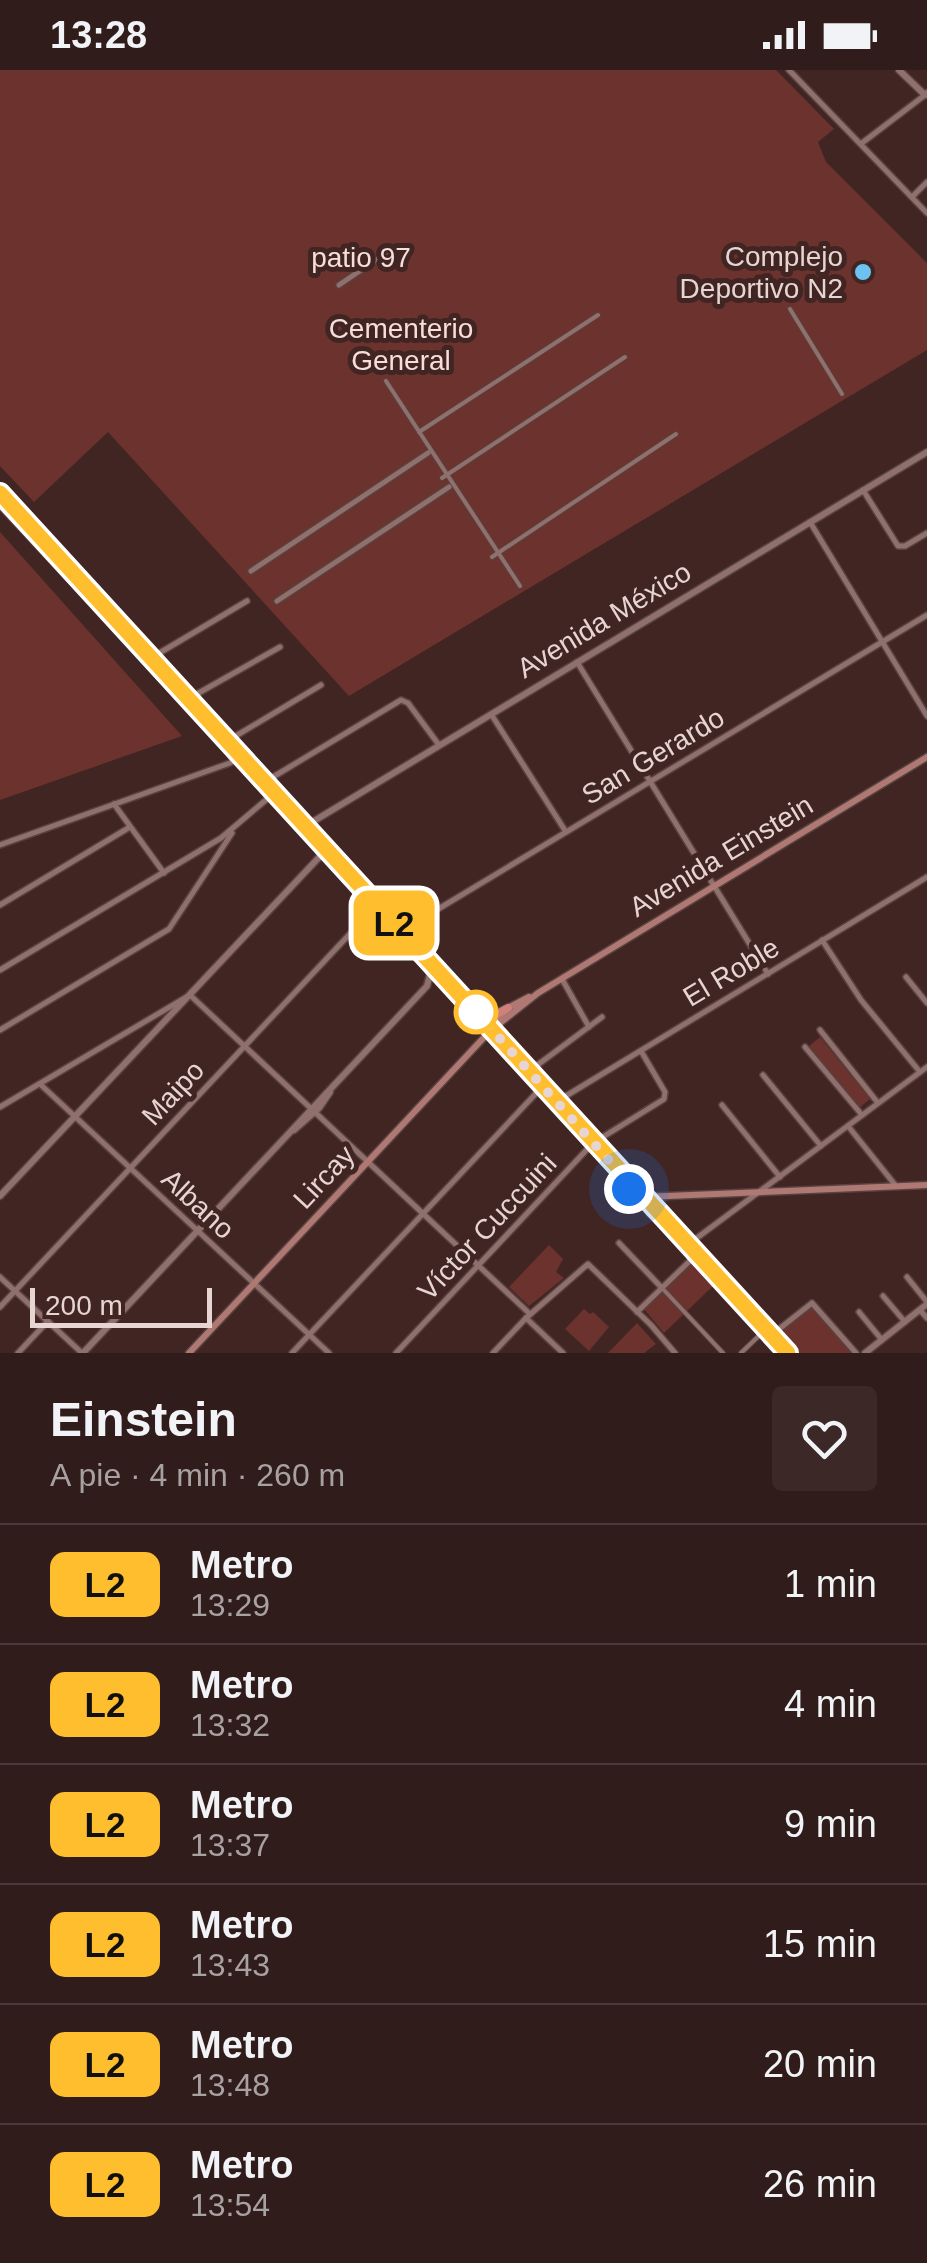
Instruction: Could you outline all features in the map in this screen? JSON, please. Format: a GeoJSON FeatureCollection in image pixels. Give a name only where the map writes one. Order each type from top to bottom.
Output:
{"type":"FeatureCollection","features":[{"type":"Feature","properties":{"kind":"main road"},"geometry":{"type":"LineString","coordinates":[[0,490],[490,1032],[646,1196],[676,1235]]}},
{"type":"Feature","properties":{"kind":"main road"},"geometry":{"type":"LineString","coordinates":[[0,504],[226,749],[237,755]]}},
{"type":"Feature","properties":{"kind":"main road","name":"Avenida Einstein"},"geometry":{"type":"LineString","coordinates":[[490,1032],[508,1008],[927,757]]}},
{"type":"Feature","properties":{"kind":"main road","name":"Avenida Einstein"},"geometry":{"type":"LineString","coordinates":[[490,1032],[538,993]]}},
{"type":"Feature","properties":{"kind":"main road"},"geometry":{"type":"LineString","coordinates":[[476,1016],[490,1017],[508,1008]]}},
{"type":"Feature","properties":{"kind":"main road","name":"Lircay"},"geometry":{"type":"LineString","coordinates":[[189,1353],[490,1032]]}},
{"type":"Feature","properties":{"kind":"main road"},"geometry":{"type":"LineString","coordinates":[[623,1176],[636,1197],[784,1353]]}},
{"type":"Feature","properties":{"kind":"main road"},"geometry":{"type":"LineString","coordinates":[[636,1197],[927,1185]]}},
{"type":"Feature","properties":{"kind":"street"},"geometry":{"type":"LineString","coordinates":[[789,70],[927,213]]}},
{"type":"Feature","properties":{"kind":"street"},"geometry":{"type":"LineString","coordinates":[[862,143],[926,95],[899,70]]}},
{"type":"Feature","properties":{"kind":"street"},"geometry":{"type":"LineString","coordinates":[[912,197],[927,182]]}},
{"type":"Feature","properties":{"kind":"street"},"geometry":{"type":"LineString","coordinates":[[339,286],[394,247]]}},
{"type":"Feature","properties":{"kind":"street"},"geometry":{"type":"LineString","coordinates":[[790,309],[842,394]]}},
{"type":"Feature","properties":{"kind":"street"},"geometry":{"type":"LineString","coordinates":[[419,432],[598,315]]}},
{"type":"Feature","properties":{"kind":"street"},"geometry":{"type":"LineString","coordinates":[[445,477],[625,357]]}},
{"type":"Feature","properties":{"kind":"street"},"geometry":{"type":"LineString","coordinates":[[386,381],[445,477],[520,586]]}},
{"type":"Feature","properties":{"kind":"street"},"geometry":{"type":"LineString","coordinates":[[492,557],[676,434]]}},
{"type":"Feature","properties":{"kind":"street","name":"Avenida México"},"geometry":{"type":"LineString","coordinates":[[304,827],[927,452]]}},
{"type":"Feature","properties":{"kind":"street"},"geometry":{"type":"LineString","coordinates":[[251,571],[428,453]]}},
{"type":"Feature","properties":{"kind":"street"},"geometry":{"type":"LineString","coordinates":[[277,601],[449,487]]}},
{"type":"Feature","properties":{"kind":"street"},"geometry":{"type":"LineString","coordinates":[[863,490],[898,546],[927,534]]}},
{"type":"Feature","properties":{"kind":"street"},"geometry":{"type":"LineString","coordinates":[[810,522],[927,716]]}},
{"type":"Feature","properties":{"kind":"street"},"geometry":{"type":"LineString","coordinates":[[150,658],[247,601]]}},
{"type":"Feature","properties":{"kind":"street","name":"San Gerardo"},"geometry":{"type":"LineString","coordinates":[[400,932],[927,615]]}},
{"type":"Feature","properties":{"kind":"street"},"geometry":{"type":"LineString","coordinates":[[188,699],[280,647]]}},
{"type":"Feature","properties":{"kind":"street"},"geometry":{"type":"LineString","coordinates":[[577,662],[768,974]]}},
{"type":"Feature","properties":{"kind":"street"},"geometry":{"type":"LineString","coordinates":[[228,740],[320,685]]}},
{"type":"Feature","properties":{"kind":"street"},"geometry":{"type":"LineString","coordinates":[[263,783],[401,700],[408,703],[439,745]]}},
{"type":"Feature","properties":{"kind":"street"},"geometry":{"type":"LineString","coordinates":[[491,714],[566,832]]}},
{"type":"Feature","properties":{"kind":"street"},"geometry":{"type":"LineString","coordinates":[[0,845],[237,755]]}},
{"type":"Feature","properties":{"kind":"street"},"geometry":{"type":"LineString","coordinates":[[0,970],[210,846],[273,794]]}},
{"type":"Feature","properties":{"kind":"street"},"geometry":{"type":"LineString","coordinates":[[114,804],[164,873]]}},
{"type":"Feature","properties":{"kind":"street"},"geometry":{"type":"LineString","coordinates":[[0,905],[130,827]]}},
{"type":"Feature","properties":{"kind":"street"},"geometry":{"type":"LineString","coordinates":[[0,1020],[2,1029],[169,930],[235,829]]}},
{"type":"Feature","properties":{"kind":"street"},"geometry":{"type":"LineString","coordinates":[[210,846],[218,854]]}},
{"type":"Feature","properties":{"kind":"street"},"geometry":{"type":"LineString","coordinates":[[0,1196],[325,851]]}},
{"type":"Feature","properties":{"kind":"street","name":"El Roble"},"geometry":{"type":"LineString","coordinates":[[556,1102],[927,877]]}},
{"type":"Feature","properties":{"kind":"street","name":"Maipo"},"geometry":{"type":"LineString","coordinates":[[0,1307],[376,906]]}},
{"type":"Feature","properties":{"kind":"street"},"geometry":{"type":"LineString","coordinates":[[686,1246],[924,1069],[861,1000],[822,940]]}},
{"type":"Feature","properties":{"kind":"street"},"geometry":{"type":"LineString","coordinates":[[0,1276],[82,1353],[428,986],[432,968]]}},
{"type":"Feature","properties":{"kind":"street"},"geometry":{"type":"LineString","coordinates":[[906,977],[927,1003]]}},
{"type":"Feature","properties":{"kind":"street"},"geometry":{"type":"LineString","coordinates":[[562,979],[589,1027]]}},
{"type":"Feature","properties":{"kind":"street"},"geometry":{"type":"LineString","coordinates":[[428,986],[445,982]]}},
{"type":"Feature","properties":{"kind":"street"},"geometry":{"type":"LineString","coordinates":[[190,995],[479,1265],[563,1353]]}},
{"type":"Feature","properties":{"kind":"street"},"geometry":{"type":"LineString","coordinates":[[0,1107],[190,995]]}},
{"type":"Feature","properties":{"kind":"street"},"geometry":{"type":"LineString","coordinates":[[528,1072],[602,1017]]}},
{"type":"Feature","properties":{"kind":"street"},"geometry":{"type":"LineString","coordinates":[[820,1030],[878,1104]]}},
{"type":"Feature","properties":{"kind":"street"},"geometry":{"type":"LineString","coordinates":[[805,1046],[862,1115]]}},
{"type":"Feature","properties":{"kind":"street","name":"Víctor Cuccuini"},"geometry":{"type":"LineString","coordinates":[[396,1353],[593,1143],[665,1098],[641,1051]]}},
{"type":"Feature","properties":{"kind":"street"},"geometry":{"type":"LineString","coordinates":[[764,1075],[821,1146]]}},
{"type":"Feature","properties":{"kind":"street","name":"Albano"},"geometry":{"type":"LineString","coordinates":[[40,1084],[329,1353]]}},
{"type":"Feature","properties":{"kind":"street"},"geometry":{"type":"LineString","coordinates":[[292,1353],[542,1087]]}},
{"type":"Feature","properties":{"kind":"street"},"geometry":{"type":"LineString","coordinates":[[722,1105],[780,1177]]}},
{"type":"Feature","properties":{"kind":"street"},"geometry":{"type":"LineString","coordinates":[[848,1126],[896,1186]]}},
{"type":"Feature","properties":{"kind":"street"},"geometry":{"type":"LineString","coordinates":[[619,1243],[723,1353]]}},
{"type":"Feature","properties":{"kind":"street"},"geometry":{"type":"LineString","coordinates":[[638,1312],[696,1256]]}},
{"type":"Feature","properties":{"kind":"street"},"geometry":{"type":"LineString","coordinates":[[492,1353],[588,1264],[675,1353]]}},
{"type":"Feature","properties":{"kind":"street"},"geometry":{"type":"LineString","coordinates":[[907,1277],[925,1306],[927,1318]]}},
{"type":"Feature","properties":{"kind":"street"},"geometry":{"type":"LineString","coordinates":[[883,1296],[905,1322]]}},
{"type":"Feature","properties":{"kind":"street"},"geometry":{"type":"LineString","coordinates":[[740,1353],[814,1304],[856,1353]]}},
{"type":"Feature","properties":{"kind":"street"},"geometry":{"type":"LineString","coordinates":[[865,1353],[925,1306]]}},
{"type":"Feature","properties":{"kind":"street"},"geometry":{"type":"LineString","coordinates":[[859,1312],[882,1340]]}},
{"type":"Feature","properties":{"kind":"street"},"geometry":{"type":"LineString","coordinates":[[18,1353],[48,1321]]}},
{"type":"Feature","properties":{"kind":"green space","name":"Cementerio General"},"geometry":{"type":"Polygon","coordinates":[[[0,70],[776,70],[834,129],[818,142],[826,162],[927,263],[927,350],[349,696],[108,432],[34,502],[0,466],[0,70]]]}},
{"type":"Feature","properties":{"kind":"green space"},"geometry":{"type":"Polygon","coordinates":[[[0,532],[182,736],[0,800],[0,532]]]}},
{"type":"Feature","properties":{"kind":"green space"},"geometry":{"type":"Polygon","coordinates":[[[820,1037],[870,1099],[858,1109],[808,1047],[820,1037]]]}},
{"type":"Feature","properties":{"kind":"green space"},"geometry":{"type":"Polygon","coordinates":[[[549,1245],[563,1259],[556,1272],[564,1278],[529,1306],[509,1287],[549,1245]]]}},
{"type":"Feature","properties":{"kind":"green space"},"geometry":{"type":"Polygon","coordinates":[[[692,1264],[713,1286],[664,1333],[644,1309],[692,1264]]]}},
{"type":"Feature","properties":{"kind":"green space"},"geometry":{"type":"Polygon","coordinates":[[[808,1307],[852,1353],[793,1353],[776,1334],[808,1307]]]}},
{"type":"Feature","properties":{"kind":"green space"},"geometry":{"type":"Polygon","coordinates":[[[584,1309],[609,1327],[589,1351],[565,1329],[584,1309]]]}},
{"type":"Feature","properties":{"kind":"green space"},"geometry":{"type":"Polygon","coordinates":[[[637,1323],[656,1344],[644,1353],[608,1353],[637,1323]]]}},
{"type":"Feature","properties":{"kind":"metro line","name":"L2"},"geometry":{"type":"LineString","coordinates":[[0,493],[788,1353]]}},
{"type":"Feature","properties":{"kind":"place","name":"Complejo Deportivo N2"},"geometry":{"type":"Point","coordinates":[863,272]}},
{"type":"Feature","properties":{"kind":"route"},"geometry":{"type":"LineString","coordinates":[[476,1012],[623,1176],[629,1189]]}},
{"type":"Feature","properties":{"kind":"park label","name":"patio 97"},"geometry":{"type":"Point","coordinates":[361,257]}}]}
